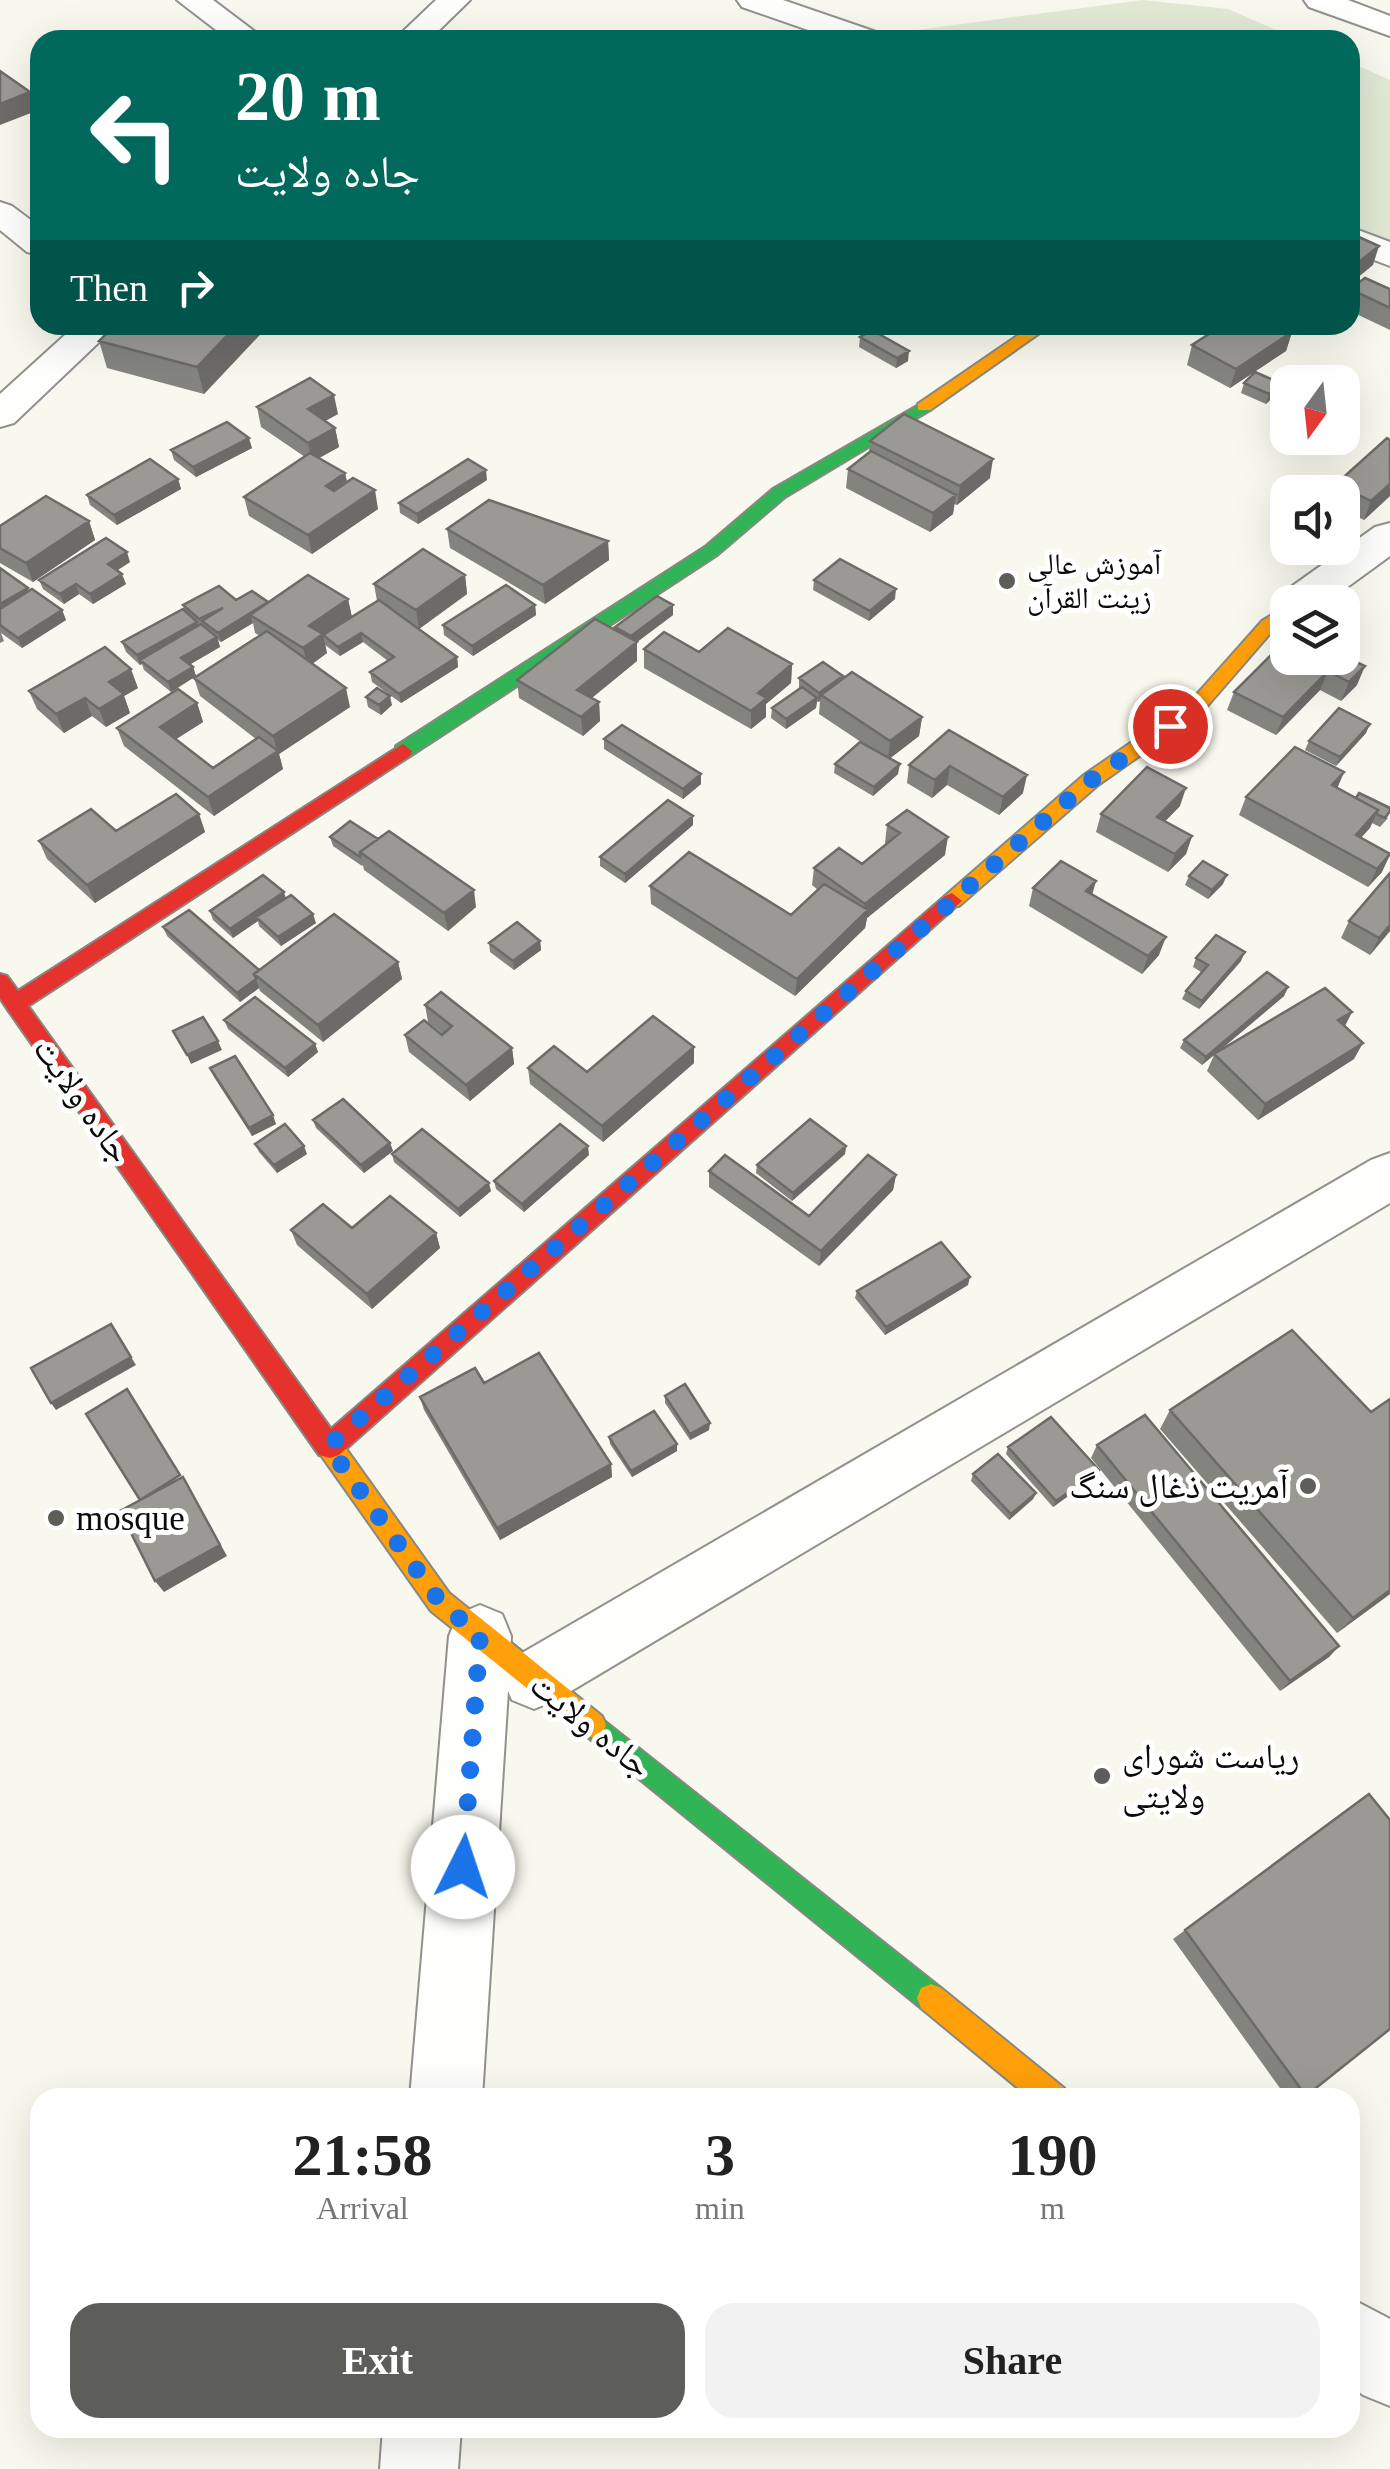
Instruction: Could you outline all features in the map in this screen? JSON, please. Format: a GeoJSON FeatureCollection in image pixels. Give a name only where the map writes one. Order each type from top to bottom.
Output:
{"type":"FeatureCollection","features":[{"type":"Feature","properties":{"kind":"street"},"geometry":{"type":"LineString","coordinates":[[193,0],[236,30]]}},
{"type":"Feature","properties":{"kind":"street"},"geometry":{"type":"LineString","coordinates":[[421,30],[454,0]]}},
{"type":"Feature","properties":{"kind":"street"},"geometry":{"type":"LineString","coordinates":[[753,0],[839,30]]}},
{"type":"Feature","properties":{"kind":"street"},"geometry":{"type":"LineString","coordinates":[[1320,0],[1390,27]]}},
{"type":"Feature","properties":{"kind":"street"},"geometry":{"type":"LineString","coordinates":[[0,213],[30,236]]}},
{"type":"Feature","properties":{"kind":"street"},"geometry":{"type":"LineString","coordinates":[[1360,242],[1390,255]]}},
{"type":"Feature","properties":{"kind":"street"},"geometry":{"type":"LineString","coordinates":[[0,415],[87,335]]}},
{"type":"Feature","properties":{"kind":"street"},"geometry":{"type":"LineString","coordinates":[[15,1004],[711,551],[735,524],[813,471],[912,415],[1028,335]]}},
{"type":"Feature","properties":{"kind":"street"},"geometry":{"type":"LineString","coordinates":[[1322,585],[1390,536]]}},
{"type":"Feature","properties":{"kind":"street"},"geometry":{"type":"LineString","coordinates":[[328,1446],[1091,780],[1196,708],[1270,624]]}},
{"type":"Feature","properties":{"kind":"street","name":"جاده ولایت"},"geometry":{"type":"LineString","coordinates":[[0,982],[440,1602],[1042,2088]]}},
{"type":"Feature","properties":{"kind":"street"},"geometry":{"type":"LineString","coordinates":[[534,1678],[1390,1176]]}},
{"type":"Feature","properties":{"kind":"street"},"geometry":{"type":"LineString","coordinates":[[447,2088],[480,1636]]}},
{"type":"Feature","properties":{"kind":"street"},"geometry":{"type":"LineString","coordinates":[[1360,2344],[1390,2368]]}},
{"type":"Feature","properties":{"kind":"street"},"geometry":{"type":"LineString","coordinates":[[419,2469],[421,2438]]}},
{"type":"Feature","properties":{"kind":"green space"},"geometry":{"type":"Polygon","coordinates":[[[1143,0],[1228,9],[1276,30],[917,30],[1143,0]]]}},
{"type":"Feature","properties":{"kind":"green space"},"geometry":{"type":"Polygon","coordinates":[[[1360,66],[1390,80],[1390,252],[1360,240],[1360,66]]]}},
{"type":"Feature","properties":{"kind":"building"},"geometry":{"type":"Polygon","coordinates":[[[0,71],[30,92],[0,104],[0,71]]]}},
{"type":"Feature","properties":{"kind":"building"},"geometry":{"type":"Polygon","coordinates":[[[1360,237],[1379,246],[1360,261],[1360,237]]]}},
{"type":"Feature","properties":{"kind":"building"},"geometry":{"type":"Polygon","coordinates":[[[1365,278],[1390,289],[1390,308],[1360,294],[1360,282],[1365,278]]]}},
{"type":"Feature","properties":{"kind":"building"},"geometry":{"type":"Polygon","coordinates":[[[105,335],[227,335],[197,367],[99,341],[105,335]]]}},
{"type":"Feature","properties":{"kind":"building"},"geometry":{"type":"Polygon","coordinates":[[[881,335],[909,351],[897,358],[860,337],[881,335]]]}},
{"type":"Feature","properties":{"kind":"building"},"geometry":{"type":"Polygon","coordinates":[[[1208,335],[1287,335],[1236,369],[1192,345],[1208,335]]]}},
{"type":"Feature","properties":{"kind":"building"},"geometry":{"type":"Polygon","coordinates":[[[1255,372],[1270,379],[1270,393],[1269,394],[1244,383],[1255,372]]]}},
{"type":"Feature","properties":{"kind":"building"},"geometry":{"type":"Polygon","coordinates":[[[310,378],[334,395],[308,409],[335,428],[308,443],[257,407],[310,378]]]}},
{"type":"Feature","properties":{"kind":"building"},"geometry":{"type":"Polygon","coordinates":[[[904,414],[993,459],[960,486],[870,441],[904,414]]]}},
{"type":"Feature","properties":{"kind":"building"},"geometry":{"type":"Polygon","coordinates":[[[227,422],[249,438],[193,467],[171,450],[227,422]]]}},
{"type":"Feature","properties":{"kind":"building"},"geometry":{"type":"Polygon","coordinates":[[[1387,438],[1390,440],[1390,484],[1371,501],[1360,496],[1360,475],[1346,475],[1387,438]]]}},
{"type":"Feature","properties":{"kind":"building"},"geometry":{"type":"Polygon","coordinates":[[[871,451],[956,495],[933,513],[848,469],[871,451]]]}},
{"type":"Feature","properties":{"kind":"building"},"geometry":{"type":"Polygon","coordinates":[[[310,453],[345,473],[326,486],[334,491],[353,478],[375,490],[308,535],[244,497],[310,453]]]}},
{"type":"Feature","properties":{"kind":"building"},"geometry":{"type":"Polygon","coordinates":[[[150,459],[178,479],[114,515],[87,495],[150,459]]]}},
{"type":"Feature","properties":{"kind":"building"},"geometry":{"type":"Polygon","coordinates":[[[468,459],[486,470],[417,514],[399,503],[468,459]]]}},
{"type":"Feature","properties":{"kind":"building"},"geometry":{"type":"Polygon","coordinates":[[[46,496],[89,521],[26,563],[0,548],[0,526],[46,496]]]}},
{"type":"Feature","properties":{"kind":"building"},"geometry":{"type":"Polygon","coordinates":[[[489,500],[608,541],[543,585],[447,529],[489,500]]]}},
{"type":"Feature","properties":{"kind":"building"},"geometry":{"type":"Polygon","coordinates":[[[106,538],[127,552],[108,564],[122,574],[90,594],[76,584],[60,594],[39,580],[106,538]]]}},
{"type":"Feature","properties":{"kind":"building"},"geometry":{"type":"Polygon","coordinates":[[[423,549],[465,575],[416,610],[374,584],[423,549]]]}},
{"type":"Feature","properties":{"kind":"building"},"geometry":{"type":"Polygon","coordinates":[[[840,559],[896,589],[870,611],[814,580],[840,559]]]}},
{"type":"Feature","properties":{"kind":"building"},"geometry":{"type":"Polygon","coordinates":[[[0,568],[28,588],[0,604],[0,568]]]}},
{"type":"Feature","properties":{"kind":"building"},"geometry":{"type":"Polygon","coordinates":[[[308,575],[348,599],[309,626],[323,634],[303,648],[250,615],[308,575]]]}},
{"type":"Feature","properties":{"kind":"building"},"geometry":{"type":"Polygon","coordinates":[[[506,585],[535,605],[472,646],[443,625],[506,585]]]}},
{"type":"Feature","properties":{"kind":"building"},"geometry":{"type":"Polygon","coordinates":[[[219,586],[236,600],[252,591],[268,602],[218,633],[202,621],[223,608],[199,619],[183,605],[219,586]]]}},
{"type":"Feature","properties":{"kind":"building"},"geometry":{"type":"Polygon","coordinates":[[[32,589],[62,610],[18,638],[0,625],[0,609],[32,589]]]}},
{"type":"Feature","properties":{"kind":"building"},"geometry":{"type":"Polygon","coordinates":[[[657,596],[673,605],[631,636],[615,627],[657,596]]]}},
{"type":"Feature","properties":{"kind":"building"},"geometry":{"type":"Polygon","coordinates":[[[379,600],[457,657],[399,694],[370,672],[394,657],[361,633],[338,647],[323,635],[379,600]]]}},
{"type":"Feature","properties":{"kind":"building"},"geometry":{"type":"Polygon","coordinates":[[[183,609],[197,622],[137,655],[122,642],[183,609]]]}},
{"type":"Feature","properties":{"kind":"building"},"geometry":{"type":"Polygon","coordinates":[[[595,619],[637,642],[577,690],[599,702],[581,717],[517,680],[595,619]]]}},
{"type":"Feature","properties":{"kind":"building"},"geometry":{"type":"Polygon","coordinates":[[[201,624],[217,637],[181,658],[193,667],[168,682],[140,660],[201,624]]]}},
{"type":"Feature","properties":{"kind":"building"},"geometry":{"type":"Polygon","coordinates":[[[728,628],[792,664],[758,693],[767,698],[751,711],[644,649],[664,632],[699,652],[728,628]]]}},
{"type":"Feature","properties":{"kind":"building"},"geometry":{"type":"Polygon","coordinates":[[[267,631],[346,688],[273,736],[194,678],[267,631]]]}},
{"type":"Feature","properties":{"kind":"building"},"geometry":{"type":"Polygon","coordinates":[[[105,647],[131,669],[109,682],[124,694],[99,709],[85,698],[56,714],[29,691],[105,647]]]}},
{"type":"Feature","properties":{"kind":"building"},"geometry":{"type":"Polygon","coordinates":[[[1270,656],[1270,675],[1324,675],[1283,717],[1234,692],[1270,656]]]}},
{"type":"Feature","properties":{"kind":"building"},"geometry":{"type":"Polygon","coordinates":[[[823,662],[843,676],[819,693],[799,678],[823,662]]]}},
{"type":"Feature","properties":{"kind":"building"},"geometry":{"type":"Polygon","coordinates":[[[852,672],[922,717],[890,741],[821,695],[852,672]]]}},
{"type":"Feature","properties":{"kind":"building"},"geometry":{"type":"Polygon","coordinates":[[[1336,675],[1356,675],[1349,682],[1336,675]]]}},
{"type":"Feature","properties":{"kind":"building"},"geometry":{"type":"Polygon","coordinates":[[[802,687],[817,698],[786,719],[772,708],[802,687]]]}},
{"type":"Feature","properties":{"kind":"building"},"geometry":{"type":"Polygon","coordinates":[[[377,688],[390,696],[379,705],[366,697],[377,688]]]}},
{"type":"Feature","properties":{"kind":"building"},"geometry":{"type":"Polygon","coordinates":[[[178,689],[197,703],[160,727],[213,768],[259,737],[278,751],[208,797],[117,728],[178,689]]]}},
{"type":"Feature","properties":{"kind":"building"},"geometry":{"type":"Polygon","coordinates":[[[1339,708],[1370,724],[1340,757],[1309,741],[1339,708]]]}},
{"type":"Feature","properties":{"kind":"building"},"geometry":{"type":"Polygon","coordinates":[[[622,725],[701,774],[683,789],[604,739],[622,725]]]}},
{"type":"Feature","properties":{"kind":"building"},"geometry":{"type":"Polygon","coordinates":[[[949,730],[1027,775],[1003,797],[950,766],[935,780],[909,765],[949,730]]]}},
{"type":"Feature","properties":{"kind":"building"},"geometry":{"type":"Polygon","coordinates":[[[860,742],[900,764],[874,787],[835,764],[860,742]]]}},
{"type":"Feature","properties":{"kind":"building"},"geometry":{"type":"Polygon","coordinates":[[[1295,747],[1344,772],[1332,785],[1378,810],[1356,835],[1390,854],[1377,869],[1246,797],[1295,747]]]}},
{"type":"Feature","properties":{"kind":"building"},"geometry":{"type":"Polygon","coordinates":[[[1147,767],[1186,788],[1157,817],[1192,836],[1175,854],[1101,814],[1147,767]]]}},
{"type":"Feature","properties":{"kind":"building"},"geometry":{"type":"Polygon","coordinates":[[[1359,793],[1390,808],[1385,818],[1356,798],[1359,793]]]}},
{"type":"Feature","properties":{"kind":"building"},"geometry":{"type":"Polygon","coordinates":[[[176,794],[199,814],[87,885],[39,841],[91,809],[116,831],[176,794]]]}},
{"type":"Feature","properties":{"kind":"building"},"geometry":{"type":"Polygon","coordinates":[[[668,800],[693,816],[625,874],[600,857],[668,800]]]}},
{"type":"Feature","properties":{"kind":"building"},"geometry":{"type":"Polygon","coordinates":[[[907,810],[948,837],[865,904],[814,868],[839,848],[862,864],[900,833],[887,825],[907,810]]]}},
{"type":"Feature","properties":{"kind":"building"},"geometry":{"type":"Polygon","coordinates":[[[350,821],[378,839],[360,852],[360,857],[330,837],[350,821]]]}},
{"type":"Feature","properties":{"kind":"building"},"geometry":{"type":"Polygon","coordinates":[[[389,831],[474,890],[444,913],[360,852],[389,831]]]}},
{"type":"Feature","properties":{"kind":"building"},"geometry":{"type":"Polygon","coordinates":[[[689,852],[791,915],[824,884],[868,910],[797,979],[650,886],[689,852]]]}},
{"type":"Feature","properties":{"kind":"building"},"geometry":{"type":"Polygon","coordinates":[[[1061,861],[1096,881],[1086,891],[1166,937],[1148,956],[1033,888],[1061,861]]]}},
{"type":"Feature","properties":{"kind":"building"},"geometry":{"type":"Polygon","coordinates":[[[1203,861],[1227,875],[1212,890],[1189,876],[1203,861]]]}},
{"type":"Feature","properties":{"kind":"building"},"geometry":{"type":"Polygon","coordinates":[[[1390,873],[1390,925],[1379,938],[1349,921],[1390,873]]]}},
{"type":"Feature","properties":{"kind":"building"},"geometry":{"type":"Polygon","coordinates":[[[263,875],[284,892],[230,929],[210,911],[263,875]]]}},
{"type":"Feature","properties":{"kind":"building"},"geometry":{"type":"Polygon","coordinates":[[[291,895],[313,914],[278,937],[256,917],[291,895]]]}},
{"type":"Feature","properties":{"kind":"building"},"geometry":{"type":"Polygon","coordinates":[[[189,910],[259,970],[254,974],[256,979],[237,993],[163,927],[189,910]]]}},
{"type":"Feature","properties":{"kind":"building"},"geometry":{"type":"Polygon","coordinates":[[[334,914],[398,962],[318,1025],[254,974],[334,914]]]}},
{"type":"Feature","properties":{"kind":"building"},"geometry":{"type":"Polygon","coordinates":[[[517,922],[540,941],[513,961],[489,943],[517,922]]]}},
{"type":"Feature","properties":{"kind":"building"},"geometry":{"type":"Polygon","coordinates":[[[1216,935],[1245,952],[1202,1001],[1186,991],[1208,965],[1196,958],[1216,935]]]}},
{"type":"Feature","properties":{"kind":"building"},"geometry":{"type":"Polygon","coordinates":[[[1267,972],[1288,987],[1206,1057],[1184,1040],[1267,972]]]}},
{"type":"Feature","properties":{"kind":"building"},"geometry":{"type":"Polygon","coordinates":[[[1325,988],[1352,1012],[1338,1020],[1363,1043],[1265,1104],[1214,1054],[1325,988]]]}},
{"type":"Feature","properties":{"kind":"building"},"geometry":{"type":"Polygon","coordinates":[[[441,992],[512,1048],[466,1085],[405,1035],[424,1020],[442,1035],[452,1026],[425,1005],[441,992]]]}},
{"type":"Feature","properties":{"kind":"building"},"geometry":{"type":"Polygon","coordinates":[[[255,997],[315,1044],[285,1068],[224,1020],[255,997]]]}},
{"type":"Feature","properties":{"kind":"building"},"geometry":{"type":"Polygon","coordinates":[[[653,1016],[694,1047],[602,1126],[528,1068],[554,1046],[587,1072],[653,1016]]]}},
{"type":"Feature","properties":{"kind":"building"},"geometry":{"type":"Polygon","coordinates":[[[203,1017],[218,1041],[187,1055],[173,1031],[203,1017]]]}},
{"type":"Feature","properties":{"kind":"building"},"geometry":{"type":"Polygon","coordinates":[[[235,1056],[273,1115],[249,1128],[210,1068],[235,1056]]]}},
{"type":"Feature","properties":{"kind":"building"},"geometry":{"type":"Polygon","coordinates":[[[343,1099],[390,1143],[361,1165],[313,1120],[343,1099]]]}},
{"type":"Feature","properties":{"kind":"building"},"geometry":{"type":"Polygon","coordinates":[[[810,1119],[846,1146],[793,1193],[757,1165],[810,1119]]]}},
{"type":"Feature","properties":{"kind":"building"},"geometry":{"type":"Polygon","coordinates":[[[285,1124],[304,1146],[274,1165],[255,1144],[285,1124]]]}},
{"type":"Feature","properties":{"kind":"building"},"geometry":{"type":"Polygon","coordinates":[[[560,1124],[588,1146],[522,1204],[494,1181],[560,1124]]]}},
{"type":"Feature","properties":{"kind":"building"},"geometry":{"type":"Polygon","coordinates":[[[422,1129],[489,1183],[458,1209],[392,1154],[422,1129]]]}},
{"type":"Feature","properties":{"kind":"building"},"geometry":{"type":"Polygon","coordinates":[[[725,1155],[809,1216],[868,1155],[896,1175],[821,1251],[709,1171],[725,1155]]]}},
{"type":"Feature","properties":{"kind":"building"},"geometry":{"type":"Polygon","coordinates":[[[390,1196],[436,1233],[367,1294],[291,1230],[323,1204],[352,1228],[390,1196]]]}},
{"type":"Feature","properties":{"kind":"building"},"geometry":{"type":"Polygon","coordinates":[[[941,1242],[970,1277],[886,1327],[857,1291],[941,1242]]]}},
{"type":"Feature","properties":{"kind":"building"},"geometry":{"type":"Polygon","coordinates":[[[111,1324],[131,1357],[51,1403],[31,1368],[111,1324]]]}},
{"type":"Feature","properties":{"kind":"building"},"geometry":{"type":"Polygon","coordinates":[[[1292,1330],[1371,1412],[1390,1399],[1390,1590],[1353,1618],[1170,1410],[1292,1330]]]}},
{"type":"Feature","properties":{"kind":"building"},"geometry":{"type":"Polygon","coordinates":[[[539,1353],[611,1464],[497,1528],[420,1397],[475,1368],[484,1383],[539,1353]]]}},
{"type":"Feature","properties":{"kind":"building"},"geometry":{"type":"Polygon","coordinates":[[[685,1384],[710,1423],[690,1434],[665,1396],[685,1384]]]}},
{"type":"Feature","properties":{"kind":"building"},"geometry":{"type":"Polygon","coordinates":[[[127,1389],[180,1475],[140,1500],[86,1414],[127,1389]]]}},
{"type":"Feature","properties":{"kind":"building"},"geometry":{"type":"Polygon","coordinates":[[[654,1411],[677,1444],[631,1471],[609,1437],[654,1411]]]}},
{"type":"Feature","properties":{"kind":"building"},"geometry":{"type":"Polygon","coordinates":[[[1145,1415],[1339,1646],[1290,1681],[1097,1445],[1145,1415]]]}},
{"type":"Feature","properties":{"kind":"building"},"geometry":{"type":"Polygon","coordinates":[[[1051,1417],[1099,1470],[1056,1501],[1008,1447],[1051,1417]]]}},
{"type":"Feature","properties":{"kind":"building"},"geometry":{"type":"Polygon","coordinates":[[[998,1454],[1036,1493],[1011,1514],[973,1474],[998,1454]]]}},
{"type":"Feature","properties":{"kind":"building"},"geometry":{"type":"Polygon","coordinates":[[[183,1477],[220,1545],[155,1581],[120,1511],[183,1477]]]}},
{"type":"Feature","properties":{"kind":"building"},"geometry":{"type":"Polygon","coordinates":[[[1369,1794],[1390,1820],[1390,2029],[1316,2088],[1300,2088],[1185,1930],[1369,1794]]]}},
{"type":"Feature","properties":{"kind":"traffic: fast"},"geometry":{"type":"LineString","coordinates":[[403,751],[711,551],[779,493],[924,407]]}},
{"type":"Feature","properties":{"kind":"traffic: fast"},"geometry":{"type":"LineString","coordinates":[[593,1725],[931,1998]]}},
{"type":"Feature","properties":{"kind":"traffic: slow"},"geometry":{"type":"LineString","coordinates":[[924,407],[1028,335]]}},
{"type":"Feature","properties":{"kind":"traffic: slow"},"geometry":{"type":"LineString","coordinates":[[952,901],[1091,780],[1196,707],[1270,624]]}},
{"type":"Feature","properties":{"kind":"traffic: slow"},"geometry":{"type":"LineString","coordinates":[[330,1447],[440,1602],[593,1725]]}},
{"type":"Feature","properties":{"kind":"traffic: slow"},"geometry":{"type":"LineString","coordinates":[[931,1998],[1042,2088]]}},
{"type":"Feature","properties":{"kind":"traffic: jam"},"geometry":{"type":"LineString","coordinates":[[15,1004],[403,751]]}},
{"type":"Feature","properties":{"kind":"traffic: jam"},"geometry":{"type":"LineString","coordinates":[[328,1447],[952,901]]}},
{"type":"Feature","properties":{"kind":"traffic: jam"},"geometry":{"type":"LineString","coordinates":[[0,982],[330,1447]]}},
{"type":"Feature","properties":{"kind":"place","name":"آموزش عالی زینت القرآن"},"geometry":{"type":"Point","coordinates":[1007,581]}},
{"type":"Feature","properties":{"kind":"place","name":"آمریت ذغال سنگ"},"geometry":{"type":"Point","coordinates":[1308,1486]}},
{"type":"Feature","properties":{"kind":"place","name":"mosque"},"geometry":{"type":"Point","coordinates":[56,1518]}},
{"type":"Feature","properties":{"kind":"place","name":"ریاست شورای ولایتی"},"geometry":{"type":"Point","coordinates":[1102,1776]}},
{"type":"Feature","properties":{"kind":"route"},"geometry":{"type":"LineString","coordinates":[[463,1867],[480,1636],[440,1602],[328,1446],[1091,780],[1170,726]]}}]}
